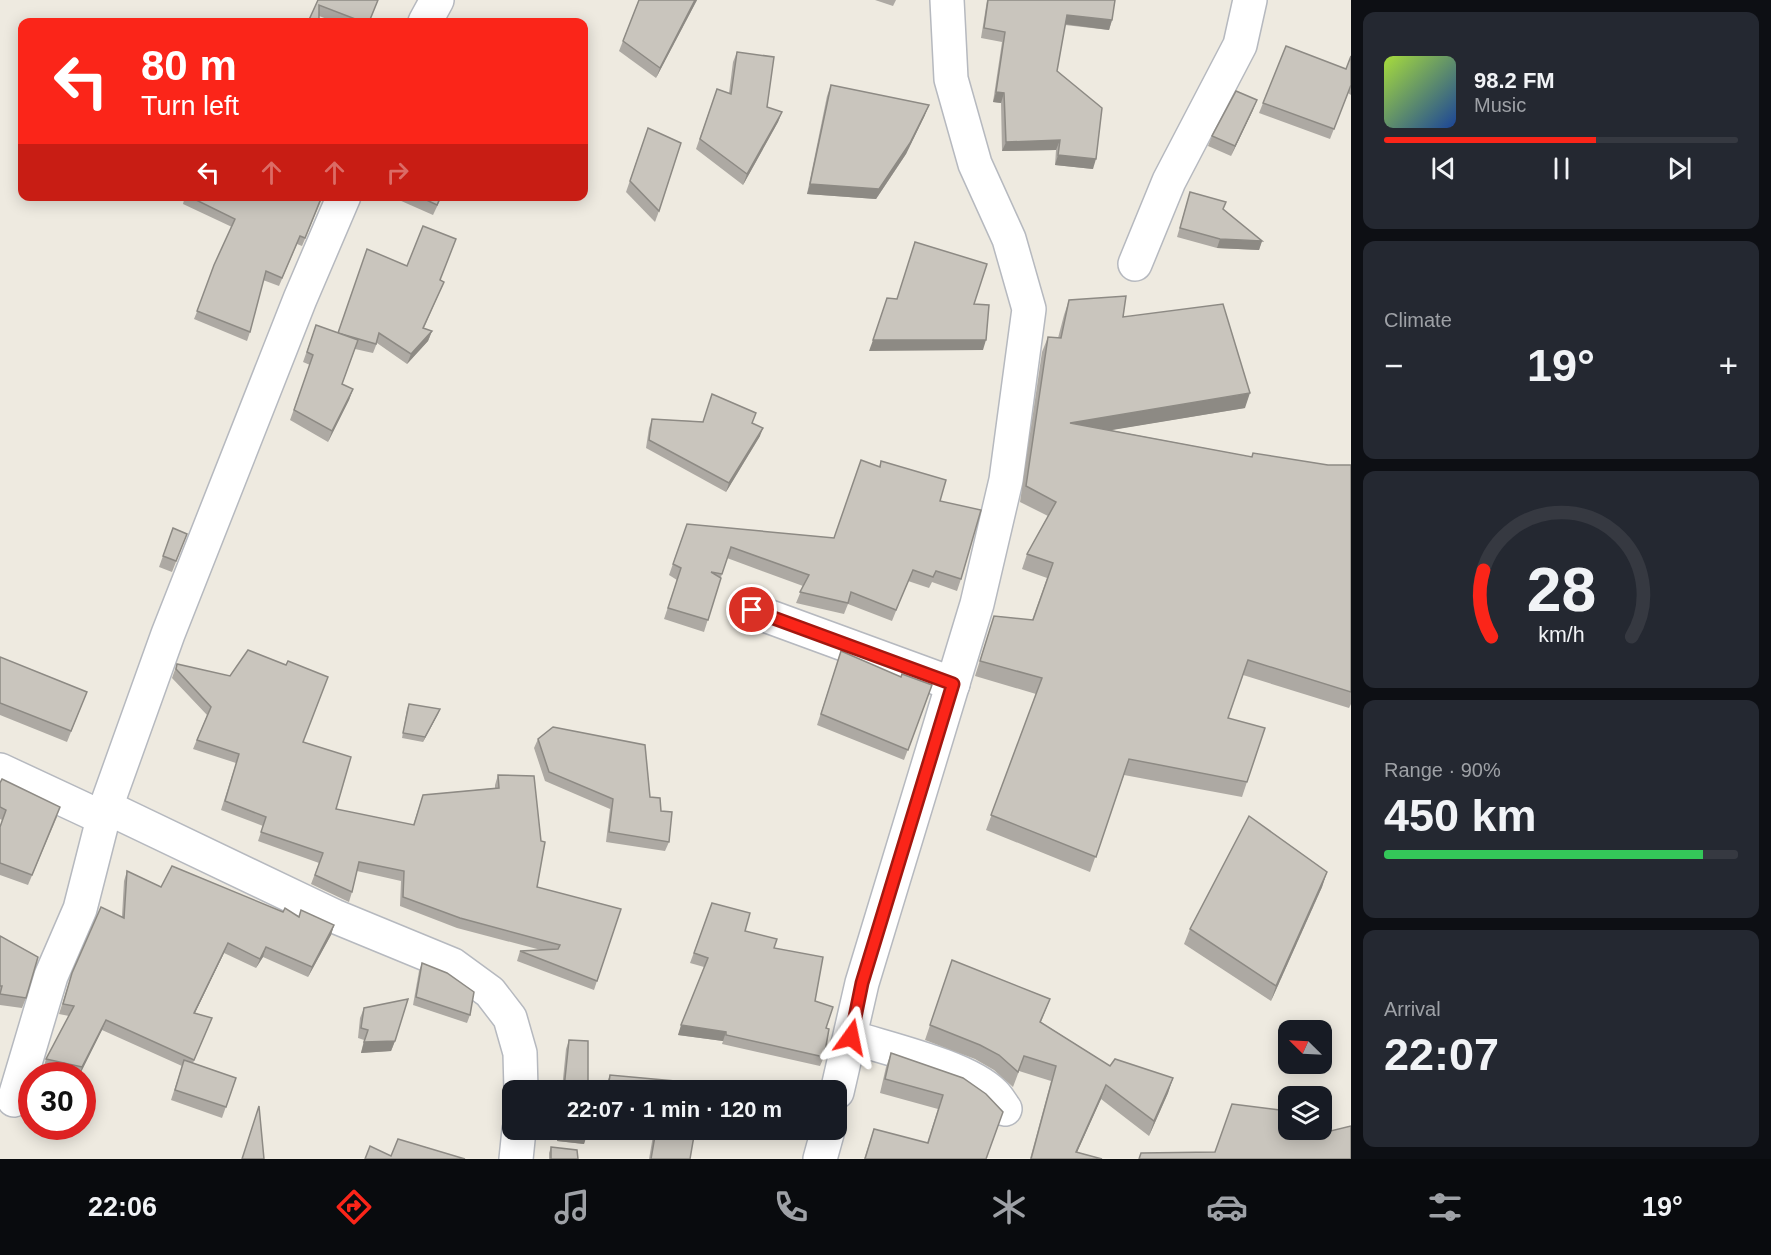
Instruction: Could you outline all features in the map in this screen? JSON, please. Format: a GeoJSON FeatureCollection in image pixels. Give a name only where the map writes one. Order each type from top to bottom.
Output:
{"type":"FeatureCollection","features":[{"type":"Feature","properties":{"kind":"street"},"geometry":{"type":"LineString","coordinates":[[427,18],[437,0]]}},
{"type":"Feature","properties":{"kind":"street"},"geometry":{"type":"LineString","coordinates":[[840,1080],[862,983],[977,604],[1006,480],[1029,309],[1010,239],[975,164],[951,79],[947,0]]}},
{"type":"Feature","properties":{"kind":"street"},"geometry":{"type":"LineString","coordinates":[[1135,264],[1169,181],[1240,45],[1250,0]]}},
{"type":"Feature","properties":{"kind":"street"},"geometry":{"type":"LineString","coordinates":[[14,1100],[51,976],[80,909],[104,813],[168,634],[233,466],[342,201]]}},
{"type":"Feature","properties":{"kind":"street"},"geometry":{"type":"LineString","coordinates":[[752,610],[953,684]]}},
{"type":"Feature","properties":{"kind":"street"},"geometry":{"type":"LineString","coordinates":[[0,770],[104,813],[334,916],[453,965],[490,992],[510,1018],[520,1053],[521,1080]]}},
{"type":"Feature","properties":{"kind":"street"},"geometry":{"type":"LineString","coordinates":[[851,1037],[946,1068],[981,1084],[994,1094],[1005,1109]]}},
{"type":"Feature","properties":{"kind":"street"},"geometry":{"type":"LineString","coordinates":[[516,1159],[518,1140]]}},
{"type":"Feature","properties":{"kind":"street"},"geometry":{"type":"LineString","coordinates":[[820,1159],[825,1140]]}},
{"type":"Feature","properties":{"kind":"building"},"geometry":{"type":"Polygon","coordinates":[[[318,0],[378,0],[371,18],[353,18],[319,5],[319,18],[310,18],[318,0]]]}},
{"type":"Feature","properties":{"kind":"building"},"geometry":{"type":"Polygon","coordinates":[[[639,0],[695,0],[660,68],[623,41],[639,0]]]}},
{"type":"Feature","properties":{"kind":"building"},"geometry":{"type":"Polygon","coordinates":[[[988,0],[1115,0],[1112,20],[1067,15],[1057,71],[1102,108],[1096,159],[1058,155],[1060,140],[1006,142],[1004,93],[996,92],[1005,32],[984,28],[988,0]]]}},
{"type":"Feature","properties":{"kind":"building"},"geometry":{"type":"Polygon","coordinates":[[[1286,46],[1346,69],[1351,56],[1351,85],[1334,129],[1263,103],[1286,46]]]}},
{"type":"Feature","properties":{"kind":"building"},"geometry":{"type":"Polygon","coordinates":[[[737,52],[774,57],[767,107],[782,112],[747,174],[700,139],[717,89],[731,94],[737,52]]]}},
{"type":"Feature","properties":{"kind":"building"},"geometry":{"type":"Polygon","coordinates":[[[831,85],[929,105],[910,143],[879,189],[810,184],[831,85]]]}},
{"type":"Feature","properties":{"kind":"building"},"geometry":{"type":"Polygon","coordinates":[[[1236,91],[1257,100],[1235,146],[1212,136],[1236,91]]]}},
{"type":"Feature","properties":{"kind":"building"},"geometry":{"type":"Polygon","coordinates":[[[648,128],[681,143],[659,211],[630,181],[648,128]]]}},
{"type":"Feature","properties":{"kind":"building"},"geometry":{"type":"Polygon","coordinates":[[[1190,192],[1226,202],[1223,209],[1262,241],[1220,239],[1180,228],[1190,192]]]}},
{"type":"Feature","properties":{"kind":"building"},"geometry":{"type":"Polygon","coordinates":[[[198,201],[320,201],[305,238],[300,236],[282,278],[266,271],[250,332],[197,311],[214,265],[235,219],[198,201]]]}},
{"type":"Feature","properties":{"kind":"building"},"geometry":{"type":"Polygon","coordinates":[[[423,226],[456,239],[440,280],[444,282],[423,328],[432,331],[411,354],[379,333],[376,344],[338,333],[367,249],[407,266],[423,226]]]}},
{"type":"Feature","properties":{"kind":"building"},"geometry":{"type":"Polygon","coordinates":[[[915,242],[987,264],[974,304],[989,305],[986,340],[873,340],[887,298],[897,299],[915,242]]]}},
{"type":"Feature","properties":{"kind":"building"},"geometry":{"type":"Polygon","coordinates":[[[1126,296],[1123,317],[1223,304],[1250,393],[1070,423],[1252,457],[1253,453],[1328,465],[1351,465],[1351,692],[1248,660],[1228,718],[1265,728],[1247,782],[1129,759],[1096,857],[991,815],[1042,678],[980,661],[994,616],[1033,620],[1053,563],[1027,554],[1056,502],[1026,486],[1048,337],[1061,338],[1069,300],[1126,296]]]}},
{"type":"Feature","properties":{"kind":"building"},"geometry":{"type":"Polygon","coordinates":[[[316,325],[358,340],[342,384],[353,389],[332,431],[294,410],[313,355],[307,352],[316,325]]]}},
{"type":"Feature","properties":{"kind":"building"},"geometry":{"type":"Polygon","coordinates":[[[712,394],[756,413],[752,423],[763,428],[729,483],[649,440],[652,419],[703,422],[712,394]]]}},
{"type":"Feature","properties":{"kind":"building"},"geometry":{"type":"Polygon","coordinates":[[[861,460],[880,467],[881,461],[946,480],[940,501],[981,510],[961,579],[936,571],[933,577],[913,570],[896,610],[851,592],[848,603],[800,592],[809,575],[731,547],[722,574],[711,572],[721,578],[708,620],[668,608],[681,568],[673,564],[687,524],[834,538],[861,460]]]}},
{"type":"Feature","properties":{"kind":"building"},"geometry":{"type":"Polygon","coordinates":[[[173,528],[187,534],[176,561],[163,556],[173,528]]]}},
{"type":"Feature","properties":{"kind":"building"},"geometry":{"type":"Polygon","coordinates":[[[248,650],[286,665],[288,661],[328,677],[303,742],[351,757],[336,809],[414,825],[423,795],[499,788],[498,775],[534,776],[541,841],[545,842],[537,887],[621,909],[597,981],[520,951],[558,949],[560,945],[460,918],[403,897],[404,871],[359,862],[352,892],[315,875],[323,853],[261,832],[266,817],[225,801],[239,754],[197,740],[211,707],[176,669],[177,664],[230,676],[248,650]]]}},
{"type":"Feature","properties":{"kind":"building"},"geometry":{"type":"Polygon","coordinates":[[[841,651],[901,677],[902,674],[932,685],[908,750],[821,714],[841,651]]]}},
{"type":"Feature","properties":{"kind":"building"},"geometry":{"type":"Polygon","coordinates":[[[0,657],[87,692],[71,731],[0,703],[0,657]]]}},
{"type":"Feature","properties":{"kind":"building"},"geometry":{"type":"Polygon","coordinates":[[[409,704],[440,709],[425,737],[403,733],[409,704]]]}},
{"type":"Feature","properties":{"kind":"building"},"geometry":{"type":"Polygon","coordinates":[[[553,727],[645,745],[650,797],[660,798],[661,811],[672,812],[669,842],[609,832],[613,799],[549,772],[538,739],[553,727]]]}},
{"type":"Feature","properties":{"kind":"building"},"geometry":{"type":"Polygon","coordinates":[[[2,779],[60,807],[32,875],[0,863],[0,827],[6,810],[0,807],[2,779]]]}},
{"type":"Feature","properties":{"kind":"building"},"geometry":{"type":"Polygon","coordinates":[[[1249,816],[1327,872],[1276,986],[1190,929],[1249,816]]]}},
{"type":"Feature","properties":{"kind":"building"},"geometry":{"type":"Polygon","coordinates":[[[172,866],[283,912],[285,908],[299,917],[301,910],[334,925],[312,967],[266,947],[260,959],[228,943],[194,1013],[212,1018],[194,1060],[106,1020],[85,1062],[60,1062],[46,1059],[74,1006],[63,1004],[72,973],[101,907],[124,918],[127,871],[161,887],[172,866]]]}},
{"type":"Feature","properties":{"kind":"building"},"geometry":{"type":"Polygon","coordinates":[[[712,903],[750,913],[745,931],[777,939],[774,948],[823,957],[815,1001],[833,1007],[826,1028],[829,1029],[824,1057],[726,1035],[726,1032],[681,1025],[708,958],[694,953],[712,903]]]}},
{"type":"Feature","properties":{"kind":"building"},"geometry":{"type":"Polygon","coordinates":[[[0,936],[38,957],[26,998],[0,994],[2,986],[0,986],[0,936]]]}},
{"type":"Feature","properties":{"kind":"building"},"geometry":{"type":"Polygon","coordinates":[[[952,960],[1050,999],[1040,1022],[1110,1066],[1115,1059],[1173,1078],[1154,1121],[1106,1085],[1076,1152],[1102,1159],[1031,1159],[1056,1066],[1024,1056],[1018,1072],[999,1055],[930,1025],[952,960]]]}},
{"type":"Feature","properties":{"kind":"building"},"geometry":{"type":"Polygon","coordinates":[[[422,963],[447,973],[474,992],[470,1015],[416,997],[422,963]]]}},
{"type":"Feature","properties":{"kind":"building"},"geometry":{"type":"Polygon","coordinates":[[[408,999],[395,1041],[364,1042],[368,1030],[361,1028],[364,1008],[408,999]]]}},
{"type":"Feature","properties":{"kind":"building"},"geometry":{"type":"Polygon","coordinates":[[[569,1040],[588,1041],[588,1080],[565,1080],[569,1040]]]}},
{"type":"Feature","properties":{"kind":"building"},"geometry":{"type":"Polygon","coordinates":[[[891,1053],[963,1078],[986,1094],[1003,1112],[986,1159],[865,1159],[874,1129],[928,1143],[943,1095],[885,1079],[891,1053]]]}},
{"type":"Feature","properties":{"kind":"building"},"geometry":{"type":"Polygon","coordinates":[[[184,1060],[236,1078],[226,1107],[175,1090],[184,1060]]]}},
{"type":"Feature","properties":{"kind":"building"},"geometry":{"type":"Polygon","coordinates":[[[610,1075],[664,1080],[609,1080],[610,1075]]]}},
{"type":"Feature","properties":{"kind":"building"},"geometry":{"type":"Polygon","coordinates":[[[1232,1104],[1278,1110],[1278,1140],[1332,1140],[1332,1131],[1351,1126],[1351,1159],[1139,1159],[1141,1153],[1215,1152],[1232,1104]]]}},
{"type":"Feature","properties":{"kind":"building"},"geometry":{"type":"Polygon","coordinates":[[[259,1106],[264,1159],[242,1159],[259,1106]]]}},
{"type":"Feature","properties":{"kind":"building"},"geometry":{"type":"Polygon","coordinates":[[[398,1139],[465,1159],[365,1159],[370,1146],[391,1156],[398,1139]]]}},
{"type":"Feature","properties":{"kind":"building"},"geometry":{"type":"Polygon","coordinates":[[[654,1140],[693,1140],[690,1159],[651,1159],[654,1140]]]}},
{"type":"Feature","properties":{"kind":"building"},"geometry":{"type":"Polygon","coordinates":[[[551,1147],[577,1150],[578,1159],[551,1159],[551,1147]]]}},
{"type":"Feature","properties":{"kind":"route"},"geometry":{"type":"LineString","coordinates":[[752,610],[953,684],[862,983],[851,1037]]}}]}
